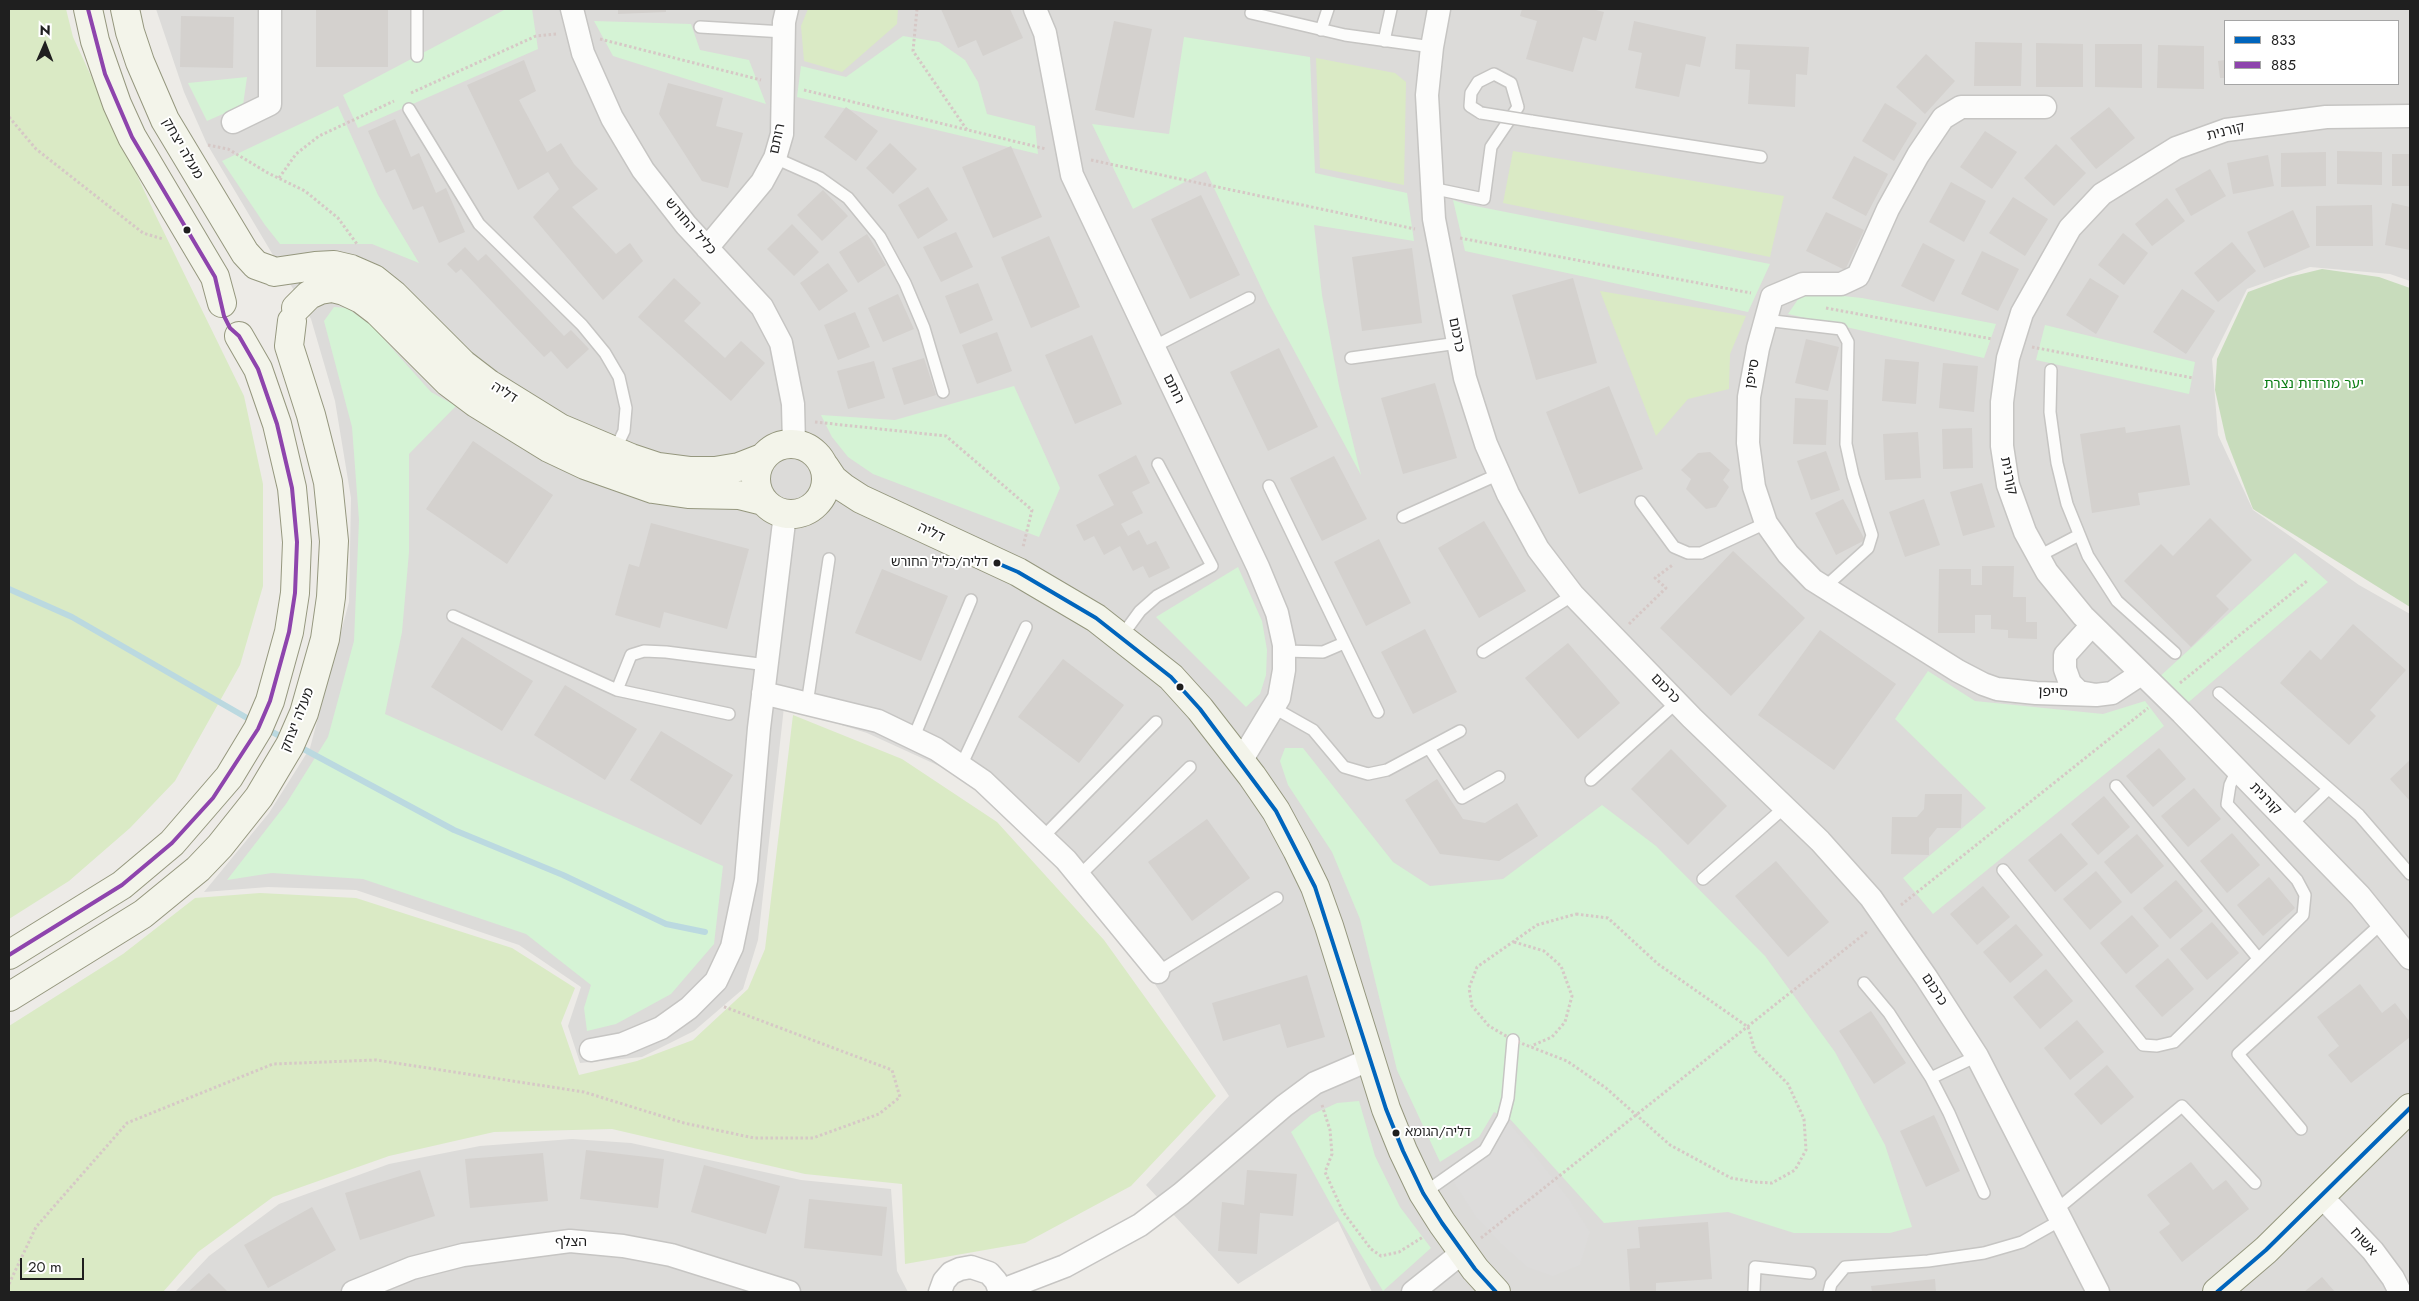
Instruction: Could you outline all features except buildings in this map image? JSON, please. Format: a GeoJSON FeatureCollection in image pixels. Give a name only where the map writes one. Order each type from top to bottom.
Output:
{"type":"FeatureCollection","features":[{"type":"Feature","properties":{"kind":"street"},"geometry":{"type":"LineString","coordinates":[[9,955],[122,885],[172,843],[213,798],[258,729],[278,675],[289,632],[297,564],[292,488],[276,424],[258,369],[239,336],[230,328],[224,316],[215,277],[200,249],[128,128],[105,74],[94,41],[88,9]]}},
{"type":"Feature","properties":{"kind":"street","name":"מעלה יצחק"},"geometry":{"type":"LineString","coordinates":[[125,9],[130,32],[147,81],[176,140],[246,253],[256,265],[272,271]]}},
{"type":"Feature","properties":{"kind":"street"},"geometry":{"type":"LineString","coordinates":[[233,122],[270,104],[270,9]]}},
{"type":"Feature","properties":{"kind":"street","name":"כליל החורש"},"geometry":{"type":"LineString","coordinates":[[572,9],[583,53],[612,118],[643,170],[707,248],[762,307],[781,343],[793,404],[794,432]]}},
{"type":"Feature","properties":{"kind":"street","name":"רותם"},"geometry":{"type":"LineString","coordinates":[[707,248],[762,182],[775,158],[782,134],[784,32],[787,9]]}},
{"type":"Feature","properties":{"kind":"street","name":"רותם"},"geometry":{"type":"LineString","coordinates":[[1035,9],[1045,33],[1072,175],[1258,567],[1277,613],[1284,651],[1279,698],[1241,761]]}},
{"type":"Feature","properties":{"kind":"street","name":"כרכום"},"geometry":{"type":"LineString","coordinates":[[1439,9],[1432,47],[1427,95],[1431,188],[1437,234],[1458,343],[1471,396],[1486,444],[1499,474],[1538,549],[1574,595],[1677,702],[1820,841],[1871,898],[1926,977],[1977,1056],[2098,1292]]}},
{"type":"Feature","properties":{"kind":"street"},"geometry":{"type":"LineString","coordinates":[[1772,298],[1803,284],[1841,284],[1858,276],[1888,208],[1918,155],[1943,118],[1961,107],[2045,107]]}},
{"type":"Feature","properties":{"kind":"street","name":"קורנית"},"geometry":{"type":"LineString","coordinates":[[2410,116],[2326,117],[2226,130],[2176,148],[2102,194],[2070,228],[2022,312],[2008,358],[2002,402],[2002,446],[2008,485],[2025,532],[2047,572],[2092,625],[2360,896],[2410,958]]}},
{"type":"Feature","properties":{"kind":"street","name":"דליה"},"geometry":{"type":"LineString","coordinates":[[272,271],[334,265],[351,269],[374,279],[394,295],[463,364],[489,384],[560,428],[614,452],[658,467],[689,472],[715,471],[739,467],[762,458]]}},
{"type":"Feature","properties":{"kind":"street"},"geometry":{"type":"LineString","coordinates":[[222,303],[225,290],[232,280],[243,272],[257,269],[272,271],[290,286],[295,297],[294,315],[285,331],[275,339],[264,342],[251,341],[239,336]]}},
{"type":"Feature","properties":{"kind":"street","name":"דליה"},"geometry":{"type":"LineString","coordinates":[[294,315],[309,295],[320,290],[332,288],[344,291],[361,298],[378,312],[448,382],[476,403],[550,448],[585,465],[653,489],[688,494],[738,495],[774,508]]}},
{"type":"Feature","properties":{"kind":"street","name":"סייפן"},"geometry":{"type":"LineString","coordinates":[[1772,298],[1758,348],[1749,396],[1748,443],[1754,487],[1766,523],[1788,554],[1813,580],[1958,671],[1997,689],[2096,695],[2112,693],[2142,674]]}},
{"type":"Feature","properties":{"kind":"street","name":"מעלה יצחק"},"geometry":{"type":"LineString","coordinates":[[9,997],[144,914],[198,869],[241,820],[274,774],[290,745],[312,686],[325,639],[334,541],[329,491],[320,452],[311,415],[289,346],[294,315]]}},
{"type":"Feature","properties":{"kind":"street"},"geometry":{"type":"LineString","coordinates":[[794,432],[819,457],[825,467],[826,480],[824,492],[819,502],[809,510],[798,514],[774,508],[757,490],[755,478],[762,458],[782,444],[794,432]]}},
{"type":"Feature","properties":{"kind":"street","name":"דליה"},"geometry":{"type":"LineString","coordinates":[[825,467],[832,479],[880,510],[1018,572],[1096,618],[1171,677],[1200,709],[1241,761],[1276,811],[1315,887],[1389,1118],[1424,1193],[1442,1223],[1496,1292]]}},
{"type":"Feature","properties":{"kind":"street","name":"דליה"},"geometry":{"type":"LineString","coordinates":[[819,502],[833,499],[880,510]]}},
{"type":"Feature","properties":{"kind":"street"},"geometry":{"type":"LineString","coordinates":[[590,1050],[623,1044],[660,1028],[689,1008],[716,981],[732,947],[746,880],[767,665],[774,508]]}},
{"type":"Feature","properties":{"kind":"street","name":"סייפן"},"geometry":{"type":"LineString","coordinates":[[2010,690],[2025,690],[2038,686],[2050,677],[2065,654],[2092,625]]}},
{"type":"Feature","properties":{"kind":"street","name":"סייפן"},"geometry":{"type":"LineString","coordinates":[[2065,654],[2065,669],[2070,683],[2079,692],[2096,695]]}},
{"type":"Feature","properties":{"kind":"street"},"geometry":{"type":"LineString","coordinates":[[763,693],[878,721],[936,749],[983,781],[1043,838],[1079,876],[1158,972]]}},
{"type":"Feature","properties":{"kind":"street"},"geometry":{"type":"LineString","coordinates":[[940,1292],[944,1282],[951,1273],[960,1268],[971,1267],[989,1273],[996,1281],[1000,1292],[1065,1266],[1140,1225],[1182,1194],[1284,1106],[1315,1083],[1371,1059]]}},
{"type":"Feature","properties":{"kind":"street"},"geometry":{"type":"LineString","coordinates":[[2217,1292],[2266,1250],[2410,1108]]}},
{"type":"Feature","properties":{"kind":"street","name":"אשוח"},"geometry":{"type":"LineString","coordinates":[[2321,1196],[2373,1251],[2393,1278],[2400,1292]]}},
{"type":"Feature","properties":{"kind":"street","name":"הצלף"},"geometry":{"type":"LineString","coordinates":[[353,1292],[412,1268],[463,1255],[570,1241],[623,1246],[671,1255],[789,1292]]}},
{"type":"Feature","properties":{"kind":"street"},"geometry":{"type":"LineString","coordinates":[[1413,1292],[1463,1252]]}},
{"type":"Feature","properties":{"kind":"lane"},"geometry":{"type":"LineString","coordinates":[[417,9],[417,56]]}},
{"type":"Feature","properties":{"kind":"lane"},"geometry":{"type":"LineString","coordinates":[[1320,30],[1328,9]]}},
{"type":"Feature","properties":{"kind":"lane"},"geometry":{"type":"LineString","coordinates":[[1384,41],[1391,9]]}},
{"type":"Feature","properties":{"kind":"lane"},"geometry":{"type":"LineString","coordinates":[[1251,13],[1320,30],[1432,47]]}},
{"type":"Feature","properties":{"kind":"lane"},"geometry":{"type":"LineString","coordinates":[[700,27],[784,32]]}},
{"type":"Feature","properties":{"kind":"lane"},"geometry":{"type":"LineString","coordinates":[[1431,188],[1484,199],[1491,147],[1518,107],[1511,83],[1494,74],[1478,82],[1471,93],[1470,106],[1481,113],[1531,121],[1761,158]]}},
{"type":"Feature","properties":{"kind":"lane"},"geometry":{"type":"LineString","coordinates":[[409,109],[479,224],[582,325],[605,353],[619,377],[626,408],[624,431],[614,452]]}},
{"type":"Feature","properties":{"kind":"lane"},"geometry":{"type":"LineString","coordinates":[[775,158],[820,178],[848,198],[880,237],[905,283],[924,328],[943,392]]}},
{"type":"Feature","properties":{"kind":"lane"},"geometry":{"type":"LineString","coordinates":[[1152,347],[1249,298]]}},
{"type":"Feature","properties":{"kind":"lane"},"geometry":{"type":"LineString","coordinates":[[1766,320],[1841,329],[1848,342],[1846,444],[1852,476],[1872,535],[1868,548],[1825,587]]}},
{"type":"Feature","properties":{"kind":"lane"},"geometry":{"type":"LineString","coordinates":[[1351,358],[1458,343]]}},
{"type":"Feature","properties":{"kind":"lane"},"geometry":{"type":"LineString","coordinates":[[2051,370],[2050,412],[2057,462],[2067,504],[2088,556],[2117,601],[2175,652]]}},
{"type":"Feature","properties":{"kind":"lane"},"geometry":{"type":"LineString","coordinates":[[1121,637],[1140,611],[1157,596],[1212,566],[1158,464]]}},
{"type":"Feature","properties":{"kind":"lane"},"geometry":{"type":"LineString","coordinates":[[1403,517],[1499,474]]}},
{"type":"Feature","properties":{"kind":"lane"},"geometry":{"type":"LineString","coordinates":[[1269,486],[1378,712]]}},
{"type":"Feature","properties":{"kind":"lane"},"geometry":{"type":"LineString","coordinates":[[1641,502],[1674,547],[1688,553],[1701,553],[1766,523]]}},
{"type":"Feature","properties":{"kind":"lane"},"geometry":{"type":"LineString","coordinates":[[2039,556],[2079,535]]}},
{"type":"Feature","properties":{"kind":"lane"},"geometry":{"type":"LineString","coordinates":[[807,704],[829,560]]}},
{"type":"Feature","properties":{"kind":"lane"},"geometry":{"type":"LineString","coordinates":[[1483,652],[1574,595]]}},
{"type":"Feature","properties":{"kind":"lane"},"geometry":{"type":"LineString","coordinates":[[913,738],[971,600]]}},
{"type":"Feature","properties":{"kind":"lane"},"geometry":{"type":"LineString","coordinates":[[453,616],[617,690],[729,714]]}},
{"type":"Feature","properties":{"kind":"lane"},"geometry":{"type":"LineString","coordinates":[[961,766],[1026,628]]}},
{"type":"Feature","properties":{"kind":"lane"},"geometry":{"type":"LineString","coordinates":[[1284,651],[1323,652],[1344,643]]}},
{"type":"Feature","properties":{"kind":"lane"},"geometry":{"type":"LineString","coordinates":[[617,690],[631,655],[644,652],[666,652],[767,665]]}},
{"type":"Feature","properties":{"kind":"lane"},"geometry":{"type":"LineString","coordinates":[[2219,693],[2359,816],[2410,874]]}},
{"type":"Feature","properties":{"kind":"lane"},"geometry":{"type":"LineString","coordinates":[[1591,780],[1677,702]]}},
{"type":"Feature","properties":{"kind":"lane"},"geometry":{"type":"LineString","coordinates":[[1274,708],[1313,730],[1344,767],[1368,774],[1387,770],[1460,731]]}},
{"type":"Feature","properties":{"kind":"lane"},"geometry":{"type":"LineString","coordinates":[[1043,838],[1156,722]]}},
{"type":"Feature","properties":{"kind":"lane"},"geometry":{"type":"LineString","coordinates":[[1429,748],[1462,798],[1500,777]]}},
{"type":"Feature","properties":{"kind":"lane"},"geometry":{"type":"LineString","coordinates":[[1079,876],[1190,766]]}},
{"type":"Feature","properties":{"kind":"lane"},"geometry":{"type":"LineString","coordinates":[[2003,870],[2142,1044],[2157,1046],[2174,1042],[2303,915],[2306,896],[2297,880],[2227,804],[2230,785],[2237,770]]}},
{"type":"Feature","properties":{"kind":"lane"},"geometry":{"type":"LineString","coordinates":[[2116,786],[2258,958]]}},
{"type":"Feature","properties":{"kind":"lane"},"geometry":{"type":"LineString","coordinates":[[2291,825],[2328,789]]}},
{"type":"Feature","properties":{"kind":"lane"},"geometry":{"type":"LineString","coordinates":[[1703,879],[1785,807]]}},
{"type":"Feature","properties":{"kind":"lane"},"geometry":{"type":"LineString","coordinates":[[1158,972],[1277,898]]}},
{"type":"Feature","properties":{"kind":"lane"},"geometry":{"type":"LineString","coordinates":[[2301,1129],[2238,1054],[2382,923]]}},
{"type":"Feature","properties":{"kind":"lane"},"geometry":{"type":"LineString","coordinates":[[1864,983],[1889,1013],[1931,1078],[1953,1121],[1984,1193]]}},
{"type":"Feature","properties":{"kind":"lane"},"geometry":{"type":"LineString","coordinates":[[1424,1193],[1485,1150],[1504,1118],[1508,1098],[1513,1040]]}},
{"type":"Feature","properties":{"kind":"lane"},"geometry":{"type":"LineString","coordinates":[[1931,1078],[1977,1056]]}},
{"type":"Feature","properties":{"kind":"lane"},"geometry":{"type":"LineString","coordinates":[[1829,1292],[1831,1284],[1845,1267],[1928,1261],[1984,1253],[2022,1242],[2059,1215],[2182,1106],[2255,1183]]}},
{"type":"Feature","properties":{"kind":"lane"},"geometry":{"type":"LineString","coordinates":[[1754,1292],[1755,1267],[1810,1273]]}},
{"type":"Feature","properties":{"kind":"path"},"geometry":{"type":"LineString","coordinates":[[917,9],[913,51],[967,130]]}},
{"type":"Feature","properties":{"kind":"path"},"geometry":{"type":"LineString","coordinates":[[409,94],[536,36],[578,33],[1068,155],[1437,234],[1772,298]]}},
{"type":"Feature","properties":{"kind":"path"},"geometry":{"type":"LineString","coordinates":[[279,178],[296,154],[319,136],[400,98]]}},
{"type":"Feature","properties":{"kind":"path"},"geometry":{"type":"LineString","coordinates":[[9,117],[36,149],[143,233],[200,249]]}},
{"type":"Feature","properties":{"kind":"path"},"geometry":{"type":"LineString","coordinates":[[176,140],[228,148],[305,191],[338,218],[361,250],[374,279]]}},
{"type":"Feature","properties":{"kind":"path"},"geometry":{"type":"LineString","coordinates":[[1820,307],[2193,378]]}},
{"type":"Feature","properties":{"kind":"path"},"geometry":{"type":"LineString","coordinates":[[794,432],[946,436],[1032,510],[1018,572]]}},
{"type":"Feature","properties":{"kind":"path"},"geometry":{"type":"LineString","coordinates":[[1615,638],[1666,588],[1656,578],[1688,553]]}},
{"type":"Feature","properties":{"kind":"path"},"geometry":{"type":"LineString","coordinates":[[1463,1252],[2307,581]]}},
{"type":"Feature","properties":{"kind":"path"},"geometry":{"type":"LineString","coordinates":[[1576,914],[1608,918],[1658,964],[1748,1027],[1754,1051],[1788,1084],[1804,1118],[1806,1150],[1795,1170],[1772,1182],[1754,1182],[1731,1178],[1670,1145],[1606,1088],[1567,1060],[1513,1040],[1488,1026],[1472,1006],[1469,988],[1477,967],[1537,924],[1576,914]]}},
{"type":"Feature","properties":{"kind":"path"},"geometry":{"type":"LineString","coordinates":[[1514,942],[1544,951],[1561,966],[1572,996],[1565,1022],[1552,1037],[1530,1046]]}},
{"type":"Feature","properties":{"kind":"path"},"geometry":{"type":"LineString","coordinates":[[9,1284],[36,1227],[126,1124],[273,1064],[376,1060],[575,1090],[684,1123],[754,1138],[813,1138],[879,1114],[900,1097],[892,1070],[699,998]]}},
{"type":"Feature","properties":{"kind":"path"},"geometry":{"type":"LineString","coordinates":[[1315,1083],[1330,1130],[1332,1154],[1325,1172],[1343,1212],[1371,1249],[1380,1256],[1399,1252],[1442,1223]]}},
{"type":"Feature","properties":{"kind":"shaded area"},"geometry":{"type":"Polygon","coordinates":[[[156,9],[2410,9],[2410,281],[2390,274],[2310,267],[2247,289],[2212,359],[2218,435],[2253,510],[2359,585],[2410,614],[2410,1292],[1372,1292],[1338,1221],[1238,1284],[1146,1185],[1229,1096],[1133,951],[1059,867],[970,780],[867,733],[784,707],[758,940],[743,989],[694,1031],[642,1057],[580,1063],[568,1026],[581,987],[519,945],[356,890],[268,887],[204,892],[269,813],[310,748],[349,602],[351,498],[335,401],[311,319],[207,144],[184,92],[156,9]]]}},
{"type":"Feature","properties":{"kind":"shaded area"},"geometry":{"type":"Polygon","coordinates":[[[1509,1122],[1569,1199],[1590,1232],[1580,1265],[1553,1276],[1527,1267],[1501,1244],[1476,1217],[1449,1175],[1484,1155],[1509,1122]]]}},
{"type":"Feature","properties":{"kind":"shaded area"},"geometry":{"type":"Polygon","coordinates":[[[572,1139],[631,1143],[801,1180],[891,1189],[897,1271],[908,1292],[175,1292],[209,1256],[279,1204],[389,1164],[480,1146],[572,1139]]]}},
{"type":"Feature","properties":{"kind":"green space"},"geometry":{"type":"Polygon","coordinates":[[[9,9],[66,9],[73,37],[155,214],[244,396],[263,484],[263,586],[240,665],[175,781],[130,828],[69,881],[9,919],[9,9]]]}},
{"type":"Feature","properties":{"kind":"green space"},"geometry":{"type":"Polygon","coordinates":[[[506,9],[532,9],[538,49],[358,128],[343,95],[506,9]]]}},
{"type":"Feature","properties":{"kind":"green space"},"geometry":{"type":"Polygon","coordinates":[[[808,9],[898,9],[897,24],[842,72],[804,61],[801,26],[808,9]]]}},
{"type":"Feature","properties":{"kind":"green space"},"geometry":{"type":"Polygon","coordinates":[[[594,21],[691,24],[700,50],[749,60],[766,104],[613,56],[594,21]]]}},
{"type":"Feature","properties":{"kind":"green space"},"geometry":{"type":"Polygon","coordinates":[[[903,36],[939,42],[965,60],[978,82],[987,114],[1035,126],[1038,154],[797,97],[801,66],[846,77],[903,36]]]}},
{"type":"Feature","properties":{"kind":"green space"},"geometry":{"type":"Polygon","coordinates":[[[1184,37],[1310,57],[1315,173],[1407,193],[1414,241],[1314,225],[1322,295],[1339,386],[1361,475],[1268,302],[1206,171],[1133,209],[1092,124],[1169,134],[1184,37]]]}},
{"type":"Feature","properties":{"kind":"green space"},"geometry":{"type":"Polygon","coordinates":[[[1316,58],[1395,73],[1406,82],[1404,185],[1320,168],[1316,58]]]}},
{"type":"Feature","properties":{"kind":"green space"},"geometry":{"type":"Polygon","coordinates":[[[247,77],[243,105],[207,121],[188,83],[247,77]]]}},
{"type":"Feature","properties":{"kind":"green space"},"geometry":{"type":"Polygon","coordinates":[[[338,106],[378,195],[419,263],[372,244],[280,244],[222,161],[338,106]]]}},
{"type":"Feature","properties":{"kind":"green space"},"geometry":{"type":"Polygon","coordinates":[[[1513,151],[1784,196],[1770,257],[1503,203],[1513,151]]]}},
{"type":"Feature","properties":{"kind":"green space"},"geometry":{"type":"Polygon","coordinates":[[[1453,200],[1465,204],[1770,264],[1748,312],[1465,251],[1453,200]]]}},
{"type":"Feature","properties":{"kind":"green space","name":"יער מורדות נצרת"},"geometry":{"type":"Polygon","coordinates":[[[2322,269],[2379,277],[2410,288],[2410,607],[2253,509],[2226,439],[2215,390],[2217,359],[2248,292],[2289,277],[2322,269]]]}},
{"type":"Feature","properties":{"kind":"green space"},"geometry":{"type":"Polygon","coordinates":[[[1600,291],[1746,316],[1730,354],[1729,389],[1688,399],[1656,436],[1600,291]]]}},
{"type":"Feature","properties":{"kind":"green space"},"geometry":{"type":"Polygon","coordinates":[[[1824,294],[1862,298],[1996,324],[1984,358],[1788,314],[1801,295],[1824,294]]]}},
{"type":"Feature","properties":{"kind":"green space"},"geometry":{"type":"Polygon","coordinates":[[[334,307],[347,308],[372,326],[431,392],[456,406],[409,454],[409,552],[402,632],[385,714],[723,866],[714,944],[671,994],[616,1024],[587,1031],[584,1008],[591,985],[526,934],[363,879],[272,873],[227,880],[286,804],[328,737],[354,641],[359,520],[352,427],[324,321],[334,307]]]}},
{"type":"Feature","properties":{"kind":"green space"},"geometry":{"type":"Polygon","coordinates":[[[2045,325],[2195,362],[2189,394],[2036,360],[2045,325]]]}},
{"type":"Feature","properties":{"kind":"green space"},"geometry":{"type":"Polygon","coordinates":[[[1014,386],[1060,488],[1039,537],[873,474],[848,457],[832,437],[821,415],[895,420],[1014,386]]]}},
{"type":"Feature","properties":{"kind":"green space"},"geometry":{"type":"Polygon","coordinates":[[[2295,553],[2328,582],[2183,707],[2157,679],[2295,553]]]}},
{"type":"Feature","properties":{"kind":"green space"},"geometry":{"type":"Polygon","coordinates":[[[1238,567],[1262,621],[1267,650],[1266,675],[1260,694],[1246,707],[1156,617],[1238,567]]]}},
{"type":"Feature","properties":{"kind":"green space"},"geometry":{"type":"Polygon","coordinates":[[[1928,671],[1975,701],[2103,714],[2145,701],[2164,726],[1933,914],[1903,878],[1986,808],[1895,719],[1928,671]]]}},
{"type":"Feature","properties":{"kind":"green space"},"geometry":{"type":"Polygon","coordinates":[[[793,715],[902,759],[997,822],[1104,940],[1216,1096],[1131,1186],[1025,1243],[905,1264],[902,1184],[805,1174],[612,1129],[494,1132],[389,1156],[273,1197],[198,1252],[163,1292],[9,1292],[9,1026],[123,954],[195,898],[260,893],[356,898],[512,948],[575,988],[561,1023],[579,1075],[637,1061],[693,1040],[748,989],[765,949],[793,715]]]}},
{"type":"Feature","properties":{"kind":"green space"},"geometry":{"type":"Polygon","coordinates":[[[1285,748],[1303,748],[1393,862],[1430,886],[1503,879],[1602,805],[1656,846],[1765,956],[1835,1052],[1885,1145],[1912,1227],[1890,1233],[1794,1233],[1728,1212],[1604,1223],[1510,1119],[1494,1112],[1479,1137],[1440,1162],[1397,1070],[1360,919],[1332,852],[1288,785],[1280,761],[1285,748]]]}},
{"type":"Feature","properties":{"kind":"green space"},"geometry":{"type":"Polygon","coordinates":[[[1359,1101],[1375,1156],[1400,1207],[1431,1248],[1383,1291],[1335,1212],[1291,1132],[1311,1115],[1337,1103],[1359,1101]]]}},
{"type":"Feature","properties":{"kind":"waterway"},"geometry":{"type":"LineString","coordinates":[[9,589],[72,617],[254,722]]}},
{"type":"Feature","properties":{"kind":"waterway"},"geometry":{"type":"LineString","coordinates":[[265,728],[287,740]]}},
{"type":"Feature","properties":{"kind":"waterway"},"geometry":{"type":"LineString","coordinates":[[298,746],[454,830],[563,875],[666,924],[705,932]]}},
{"type":"Feature","properties":{"kind":"transit line","name":"885"},"geometry":{"type":"LineString","coordinates":[[9,955],[122,885],[172,843],[213,798],[258,729],[270,701],[289,632],[295,593],[297,542],[292,488],[277,424],[258,369],[239,336],[230,328],[224,316],[215,277],[132,137],[105,74],[88,9]]}},
{"type":"Feature","properties":{"kind":"transit line","name":"833"},"geometry":{"type":"LineString","coordinates":[[997,563],[1018,572],[1096,618],[1171,677],[1200,709],[1276,811],[1315,887],[1386,1109],[1403,1151],[1423,1193],[1442,1223],[1475,1269],[1496,1292]]}},
{"type":"Feature","properties":{"kind":"transit line","name":"833"},"geometry":{"type":"LineString","coordinates":[[2217,1292],[2266,1250],[2410,1108]]}},
{"type":"Feature","properties":{"kind":"place","name":"דליה/כליל החורש"},"geometry":{"type":"Point","coordinates":[997,563]}},
{"type":"Feature","properties":{"kind":"place","name":"דליה/הגומא"},"geometry":{"type":"Point","coordinates":[1396,1133]}}]}
